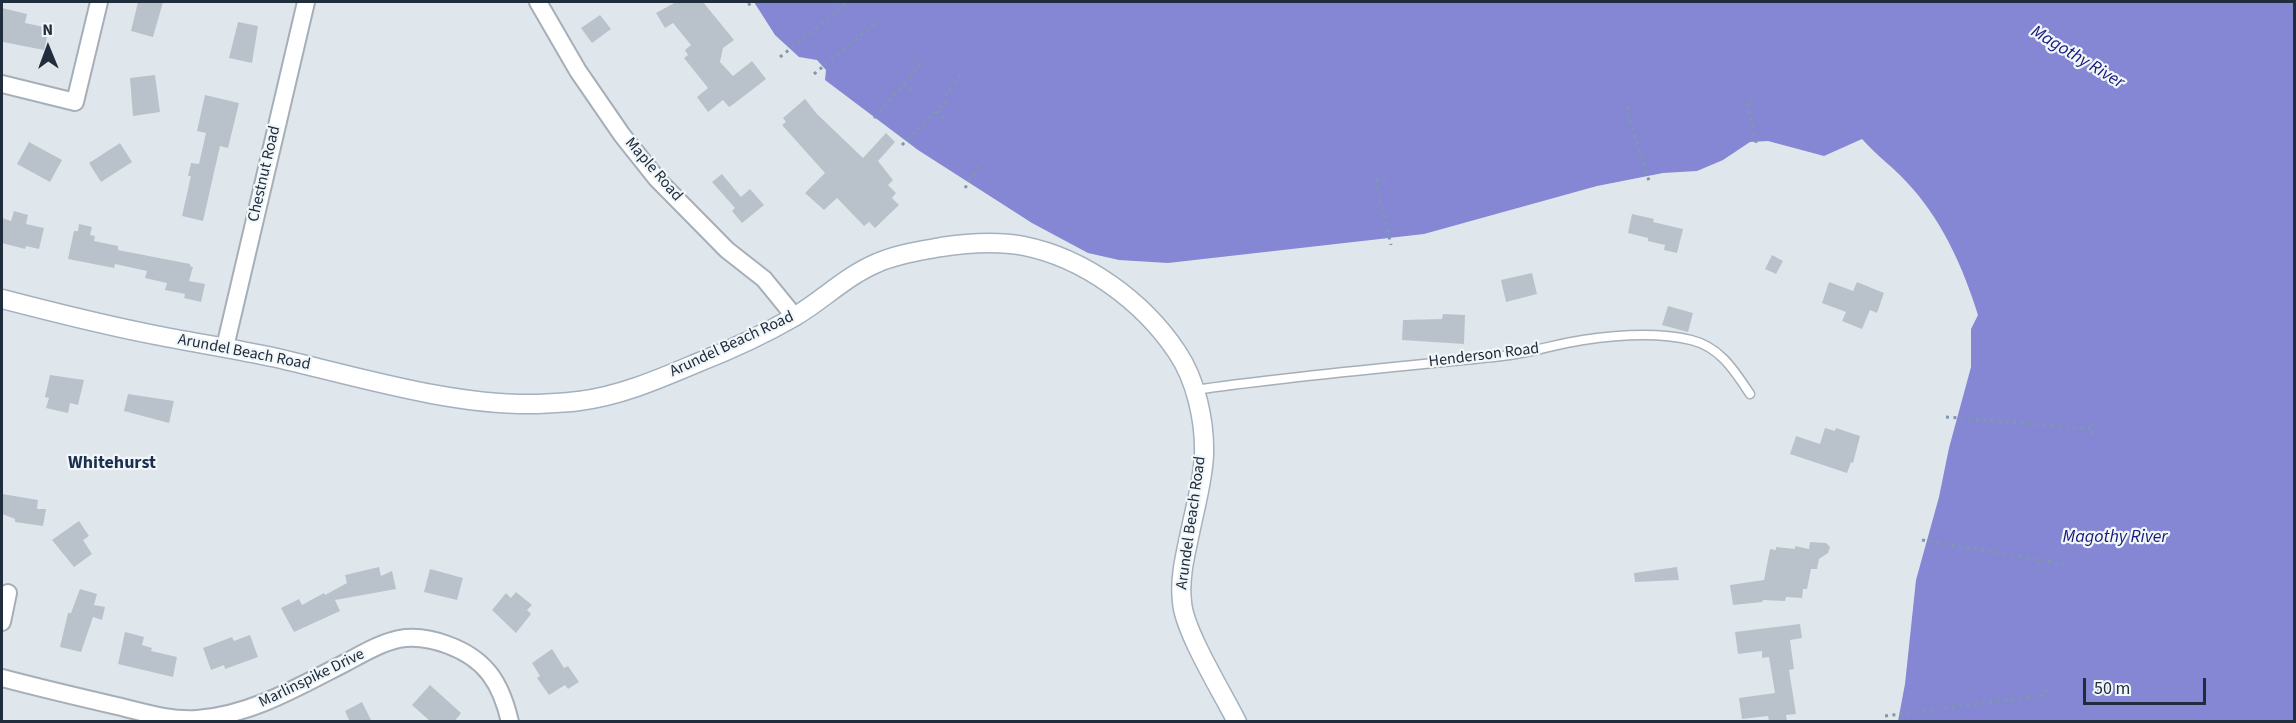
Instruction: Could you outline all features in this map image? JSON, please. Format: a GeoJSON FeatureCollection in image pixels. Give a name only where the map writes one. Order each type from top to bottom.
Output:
{"type":"FeatureCollection","features":[{"type":"Feature","properties":{"kind":"street"},"geometry":{"type":"LineString","coordinates":[[2,84],[75,102],[99,2]]}},
{"type":"Feature","properties":{"kind":"street","name":"Chestnut Road"},"geometry":{"type":"LineString","coordinates":[[225,347],[306,2]]}},
{"type":"Feature","properties":{"kind":"street","name":"Maple Road"},"geometry":{"type":"LineString","coordinates":[[538,2],[578,71],[622,135],[644,162],[727,250],[764,279],[795,316]]}},
{"type":"Feature","properties":{"kind":"street","name":"Arundel Beach Road"},"geometry":{"type":"LineString","coordinates":[[2,300],[154,335],[225,347],[440,395],[532,404],[579,401],[655,381],[725,352],[795,316],[849,278],[876,263],[899,255],[948,246],[996,243],[1021,245],[1047,252],[1074,263],[1102,280],[1158,326],[1175,349],[1194,390],[1202,421],[1204,455],[1181,582],[1182,607],[1188,626],[1237,722]]}},
{"type":"Feature","properties":{"kind":"street"},"geometry":{"type":"LineString","coordinates":[[2,622],[8,593]]}},
{"type":"Feature","properties":{"kind":"street","name":"Marlinspike Drive"},"geometry":{"type":"LineString","coordinates":[[2,678],[156,715],[196,719],[232,714],[257,706],[378,646],[400,639],[417,638],[437,641],[464,651],[483,664],[506,702],[510,722]]}},
{"type":"Feature","properties":{"kind":"lane","name":"Henderson Road"},"geometry":{"type":"LineString","coordinates":[[1194,390],[1431,362],[1505,356],[1583,340],[1664,335],[1693,341],[1718,352],[1750,394]]}},
{"type":"Feature","properties":{"kind":"path"},"geometry":{"type":"LineString","coordinates":[[748,5],[753,2]]}},
{"type":"Feature","properties":{"kind":"path"},"geometry":{"type":"LineString","coordinates":[[780,57],[845,4],[842,2]]}},
{"type":"Feature","properties":{"kind":"path"},"geometry":{"type":"LineString","coordinates":[[814,74],[878,21]]}},
{"type":"Feature","properties":{"kind":"path"},"geometry":{"type":"LineString","coordinates":[[874,118],[921,64],[911,56]]}},
{"type":"Feature","properties":{"kind":"path"},"geometry":{"type":"LineString","coordinates":[[902,145],[945,103],[946,92],[963,72]]}},
{"type":"Feature","properties":{"kind":"path"},"geometry":{"type":"LineString","coordinates":[[903,84],[912,92]]}},
{"type":"Feature","properties":{"kind":"path"},"geometry":{"type":"LineString","coordinates":[[1753,101],[1748,102],[1757,146]]}},
{"type":"Feature","properties":{"kind":"path"},"geometry":{"type":"LineString","coordinates":[[1629,108],[1626,109],[1650,184]]}},
{"type":"Feature","properties":{"kind":"path"},"geometry":{"type":"LineString","coordinates":[[937,111],[947,121]]}},
{"type":"Feature","properties":{"kind":"path"},"geometry":{"type":"LineString","coordinates":[[965,188],[982,162]]}},
{"type":"Feature","properties":{"kind":"path"},"geometry":{"type":"LineString","coordinates":[[1386,178],[1376,181],[1391,245]]}},
{"type":"Feature","properties":{"kind":"path"},"geometry":{"type":"LineString","coordinates":[[1946,417],[2093,429]]}},
{"type":"Feature","properties":{"kind":"path"},"geometry":{"type":"LineString","coordinates":[[2092,434],[2093,424]]}},
{"type":"Feature","properties":{"kind":"path"},"geometry":{"type":"LineString","coordinates":[[1922,540],[2064,564]]}},
{"type":"Feature","properties":{"kind":"path"},"geometry":{"type":"LineString","coordinates":[[2037,572],[2039,560]]}},
{"type":"Feature","properties":{"kind":"path"},"geometry":{"type":"LineString","coordinates":[[1886,716],[2046,695],[2046,689]]}},
{"type":"Feature","properties":{"kind":"water","name":"Magothy River"},"geometry":{"type":"Polygon","coordinates":[[[754,2],[2294,2],[2294,721],[1898,721],[1905,684],[1916,580],[1971,367],[1971,329],[1978,315],[1952,248],[1934,217],[1906,181],[1862,139],[1824,156],[1768,141],[1750,142],[1723,160],[1697,171],[1663,173],[1597,186],[1424,234],[1168,263],[1119,260],[1088,253],[1032,223],[918,150],[825,80],[826,70],[817,60],[799,57],[775,35],[754,2]]]}},
{"type":"Feature","properties":{"kind":"building"},"geometry":{"type":"Polygon","coordinates":[[[138,2],[163,2],[153,37],[131,31],[138,2]]]}},
{"type":"Feature","properties":{"kind":"building"},"geometry":{"type":"Polygon","coordinates":[[[676,2],[703,2],[734,40],[723,48],[720,62],[733,76],[752,61],[766,79],[729,107],[723,100],[708,112],[697,97],[708,88],[684,58],[688,55],[685,50],[691,45],[673,23],[665,28],[656,13],[676,2]]]}},
{"type":"Feature","properties":{"kind":"building"},"geometry":{"type":"Polygon","coordinates":[[[2,8],[27,14],[25,23],[49,28],[44,50],[3,42],[2,8]]]}},
{"type":"Feature","properties":{"kind":"building"},"geometry":{"type":"Polygon","coordinates":[[[600,15],[611,29],[592,43],[581,28],[600,15]]]}},
{"type":"Feature","properties":{"kind":"building"},"geometry":{"type":"Polygon","coordinates":[[[238,22],[258,26],[252,63],[229,58],[238,22]]]}},
{"type":"Feature","properties":{"kind":"building"},"geometry":{"type":"Polygon","coordinates":[[[155,75],[160,112],[133,116],[130,78],[155,75]]]}},
{"type":"Feature","properties":{"kind":"building"},"geometry":{"type":"Polygon","coordinates":[[[205,95],[239,103],[228,148],[220,146],[203,221],[182,216],[191,176],[188,176],[191,163],[199,164],[206,133],[197,131],[205,95]]]}},
{"type":"Feature","properties":{"kind":"building"},"geometry":{"type":"Polygon","coordinates":[[[805,99],[817,114],[863,158],[886,133],[895,142],[878,161],[893,180],[888,185],[896,193],[892,198],[899,205],[875,228],[869,222],[864,226],[837,198],[824,210],[805,193],[825,173],[782,125],[786,122],[783,118],[805,99]]]}},
{"type":"Feature","properties":{"kind":"building"},"geometry":{"type":"Polygon","coordinates":[[[29,142],[62,160],[50,182],[17,164],[29,142]]]}},
{"type":"Feature","properties":{"kind":"building"},"geometry":{"type":"Polygon","coordinates":[[[120,143],[132,162],[101,182],[89,163],[120,143]]]}},
{"type":"Feature","properties":{"kind":"building"},"geometry":{"type":"Polygon","coordinates":[[[722,174],[741,197],[750,189],[764,205],[742,223],[732,211],[735,208],[712,182],[722,174]]]}},
{"type":"Feature","properties":{"kind":"building"},"geometry":{"type":"Polygon","coordinates":[[[14,211],[28,215],[26,224],[44,228],[39,249],[26,246],[25,249],[2,243],[2,218],[11,221],[14,211]]]}},
{"type":"Feature","properties":{"kind":"building"},"geometry":{"type":"Polygon","coordinates":[[[1632,214],[1683,229],[1677,253],[1664,250],[1665,245],[1648,241],[1648,238],[1628,233],[1632,214]]]}},
{"type":"Feature","properties":{"kind":"building"},"geometry":{"type":"Polygon","coordinates":[[[79,224],[92,227],[90,235],[95,236],[94,241],[118,246],[118,250],[190,264],[193,267],[189,281],[205,284],[201,302],[184,298],[185,294],[165,290],[167,283],[145,278],[147,271],[115,264],[114,268],[68,259],[74,231],[78,231],[79,224]]]}},
{"type":"Feature","properties":{"kind":"building"},"geometry":{"type":"Polygon","coordinates":[[[1772,255],[1783,261],[1776,274],[1765,269],[1772,255]]]}},
{"type":"Feature","properties":{"kind":"building"},"geometry":{"type":"Polygon","coordinates":[[[1532,273],[1537,294],[1506,302],[1501,280],[1532,273]]]}},
{"type":"Feature","properties":{"kind":"building"},"geometry":{"type":"Polygon","coordinates":[[[1829,282],[1853,291],[1857,282],[1884,293],[1877,313],[1870,310],[1862,329],[1842,321],[1846,312],[1822,303],[1829,282]]]}},
{"type":"Feature","properties":{"kind":"building"},"geometry":{"type":"Polygon","coordinates":[[[1668,306],[1693,313],[1688,332],[1662,325],[1668,306]]]}},
{"type":"Feature","properties":{"kind":"building"},"geometry":{"type":"Polygon","coordinates":[[[1443,314],[1465,315],[1464,344],[1402,340],[1403,320],[1442,319],[1443,314]]]}},
{"type":"Feature","properties":{"kind":"building"},"geometry":{"type":"Polygon","coordinates":[[[50,375],[84,380],[78,405],[70,403],[68,413],[46,408],[49,398],[45,397],[50,375]]]}},
{"type":"Feature","properties":{"kind":"building"},"geometry":{"type":"Polygon","coordinates":[[[128,394],[174,401],[169,423],[124,411],[128,394]]]}},
{"type":"Feature","properties":{"kind":"building"},"geometry":{"type":"Polygon","coordinates":[[[1825,428],[1835,431],[1836,428],[1860,436],[1853,463],[1851,462],[1847,473],[1790,454],[1796,436],[1820,444],[1825,428]]]}},
{"type":"Feature","properties":{"kind":"building"},"geometry":{"type":"Polygon","coordinates":[[[2,494],[38,500],[37,509],[46,509],[43,526],[15,522],[15,519],[2,514],[2,494]]]}},
{"type":"Feature","properties":{"kind":"building"},"geometry":{"type":"Polygon","coordinates":[[[79,521],[89,536],[83,540],[92,554],[74,567],[52,540],[79,521]]]}},
{"type":"Feature","properties":{"kind":"building"},"geometry":{"type":"Polygon","coordinates":[[[1810,542],[1826,543],[1830,547],[1828,553],[1819,559],[1817,569],[1811,569],[1807,589],[1803,589],[1802,598],[1786,597],[1785,601],[1763,600],[1762,602],[1733,605],[1730,585],[1764,580],[1770,549],[1776,550],[1776,547],[1795,549],[1795,546],[1809,549],[1810,542]]]}},
{"type":"Feature","properties":{"kind":"building"},"geometry":{"type":"Polygon","coordinates":[[[379,567],[381,576],[392,571],[396,589],[335,600],[340,611],[294,632],[281,608],[299,599],[302,605],[324,593],[325,595],[347,583],[345,575],[379,567]]]}},
{"type":"Feature","properties":{"kind":"building"},"geometry":{"type":"Polygon","coordinates":[[[1677,567],[1679,580],[1635,582],[1634,573],[1677,567]]]}},
{"type":"Feature","properties":{"kind":"building"},"geometry":{"type":"Polygon","coordinates":[[[430,569],[463,578],[457,600],[424,592],[430,569]]]}},
{"type":"Feature","properties":{"kind":"building"},"geometry":{"type":"Polygon","coordinates":[[[80,589],[97,594],[94,605],[105,607],[102,620],[93,617],[81,652],[60,647],[68,613],[71,613],[80,589]]]}},
{"type":"Feature","properties":{"kind":"building"},"geometry":{"type":"Polygon","coordinates":[[[516,592],[532,605],[527,610],[531,614],[516,633],[492,610],[506,593],[511,598],[516,592]]]}},
{"type":"Feature","properties":{"kind":"building"},"geometry":{"type":"Polygon","coordinates":[[[1800,624],[1802,638],[1790,640],[1794,669],[1789,670],[1796,714],[1786,715],[1787,722],[1769,722],[1768,716],[1742,719],[1739,698],[1775,693],[1769,657],[1762,658],[1762,651],[1738,654],[1735,632],[1800,624]]]}},
{"type":"Feature","properties":{"kind":"building"},"geometry":{"type":"Polygon","coordinates":[[[125,632],[144,637],[142,645],[152,648],[151,651],[177,657],[173,677],[118,664],[125,632]]]}},
{"type":"Feature","properties":{"kind":"building"},"geometry":{"type":"Polygon","coordinates":[[[250,635],[258,657],[225,669],[224,665],[211,670],[203,648],[232,637],[234,641],[250,635]]]}},
{"type":"Feature","properties":{"kind":"building"},"geometry":{"type":"Polygon","coordinates":[[[552,649],[564,668],[568,666],[579,682],[568,689],[565,685],[549,695],[537,678],[540,676],[532,663],[552,649]]]}},
{"type":"Feature","properties":{"kind":"building"},"geometry":{"type":"Polygon","coordinates":[[[430,685],[461,713],[454,722],[431,722],[412,705],[430,685]]]}},
{"type":"Feature","properties":{"kind":"building"},"geometry":{"type":"Polygon","coordinates":[[[362,702],[372,722],[350,722],[345,711],[362,702]]]}},
{"type":"Feature","properties":{"kind":"district","name":"Whitehurst"},"geometry":{"type":"Point","coordinates":[112,464]}}]}
